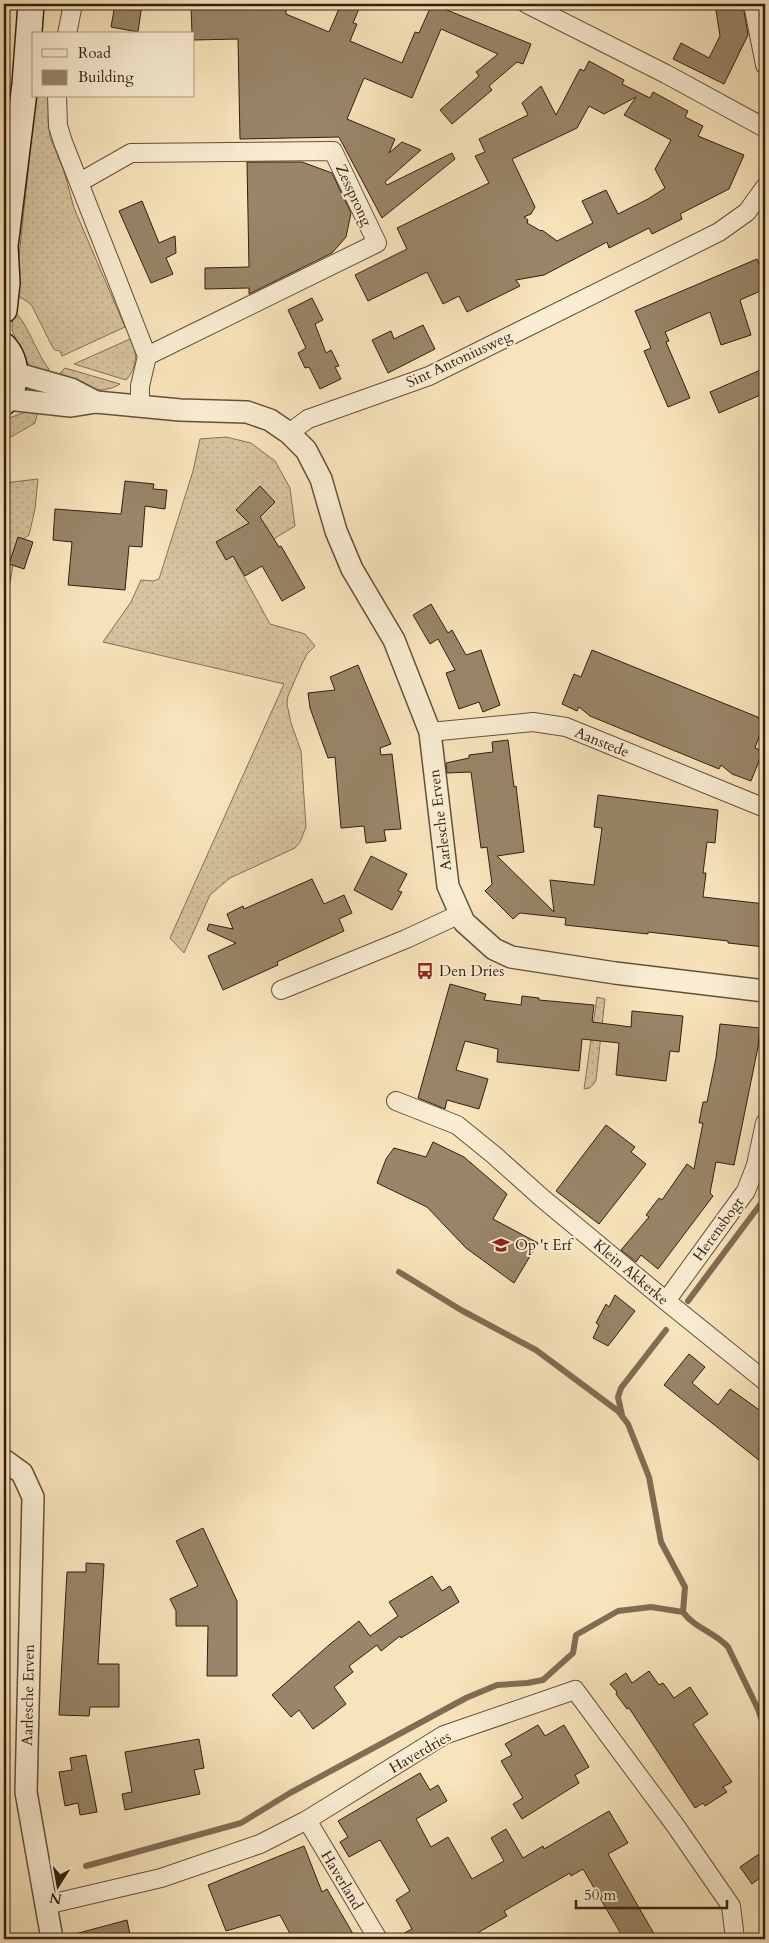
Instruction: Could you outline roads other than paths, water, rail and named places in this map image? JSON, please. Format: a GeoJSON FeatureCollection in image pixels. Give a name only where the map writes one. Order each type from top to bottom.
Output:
{"type":"FeatureCollection","features":[{"type":"Feature","properties":{"kind":"main road"},"geometry":{"type":"LineString","coordinates":[[4,310],[7,283],[5,248],[26,84],[31,4]]}},
{"type":"Feature","properties":{"kind":"main road"},"geometry":{"type":"LineString","coordinates":[[4,346],[11,356],[15,373],[13,386],[5,400]]}},
{"type":"Feature","properties":{"kind":"street"},"geometry":{"type":"LineString","coordinates":[[67,32],[73,4]]}},
{"type":"Feature","properties":{"kind":"street"},"geometry":{"type":"LineString","coordinates":[[527,4],[666,74],[765,128]]}},
{"type":"Feature","properties":{"kind":"street"},"geometry":{"type":"LineString","coordinates":[[753,4],[765,65]]}},
{"type":"Feature","properties":{"kind":"street"},"geometry":{"type":"LineString","coordinates":[[57,98],[58,126],[147,356],[140,386],[140,406]]}},
{"type":"Feature","properties":{"kind":"street","name":"Zessprong"},"geometry":{"type":"LineString","coordinates":[[80,182],[131,153],[333,151],[377,243],[147,356]]}},
{"type":"Feature","properties":{"kind":"street","name":"Sint Antoniusweg"},"geometry":{"type":"LineString","coordinates":[[289,433],[308,418],[429,376],[719,232],[747,212],[765,187]]}},
{"type":"Feature","properties":{"kind":"street"},"geometry":{"type":"LineString","coordinates":[[15,373],[71,389],[96,402]]}},
{"type":"Feature","properties":{"kind":"street"},"geometry":{"type":"LineString","coordinates":[[5,400],[71,406],[96,402],[180,410],[247,412],[270,420],[289,433]]}},
{"type":"Feature","properties":{"kind":"street","name":"Aarlesche Erven"},"geometry":{"type":"LineString","coordinates":[[289,433],[306,450],[321,479],[336,531],[349,562],[394,640],[430,732],[448,886],[464,922],[494,949],[511,956],[615,973],[765,991]]}},
{"type":"Feature","properties":{"kind":"street","name":"Aanstede"},"geometry":{"type":"LineString","coordinates":[[430,732],[533,722],[566,727],[765,808]]}},
{"type":"Feature","properties":{"kind":"street"},"geometry":{"type":"LineString","coordinates":[[281,990],[460,914]]}},
{"type":"Feature","properties":{"kind":"street","name":"Klein Akkerke"},"geometry":{"type":"LineString","coordinates":[[396,1101],[457,1125],[542,1198],[765,1381]]}},
{"type":"Feature","properties":{"kind":"street","name":"Herensbogt"},"geometry":{"type":"LineString","coordinates":[[666,1301],[746,1191],[756,1165],[765,1123]]}},
{"type":"Feature","properties":{"kind":"street","name":"Aarlesche Erven"},"geometry":{"type":"LineString","coordinates":[[4,1460],[22,1473],[33,1496],[26,1792],[52,1939]]}},
{"type":"Feature","properties":{"kind":"street","name":"Haverdries"},"geometry":{"type":"LineString","coordinates":[[46,1905],[161,1878],[260,1844],[307,1820],[444,1735],[575,1690],[676,1825],[731,1906],[735,1939]]}},
{"type":"Feature","properties":{"kind":"street","name":"Haverland"},"geometry":{"type":"LineString","coordinates":[[307,1820],[378,1939]]}},
{"type":"Feature","properties":{"kind":"waterway"},"geometry":{"type":"LineString","coordinates":[[688,1301],[762,1202],[765,1195]]}},
{"type":"Feature","properties":{"kind":"waterway"},"geometry":{"type":"LineString","coordinates":[[399,1272],[461,1310],[536,1350],[618,1411],[628,1424],[649,1477],[661,1542],[685,1587],[683,1612],[693,1622],[717,1637],[728,1647],[758,1709],[765,1729]]}},
{"type":"Feature","properties":{"kind":"waterway"},"geometry":{"type":"LineString","coordinates":[[622,1415],[618,1397],[621,1388],[666,1330]]}},
{"type":"Feature","properties":{"kind":"waterway"},"geometry":{"type":"LineString","coordinates":[[86,1866],[241,1823],[290,1793],[466,1698],[497,1685],[543,1680],[573,1653],[576,1635],[618,1611],[651,1607],[683,1612]]}},
{"type":"Feature","properties":{"kind":"place","name":"Den Dries"},"geometry":{"type":"Point","coordinates":[425,971]}},
{"type":"Feature","properties":{"kind":"place","name":"Op 't Erf"},"geometry":{"type":"Point","coordinates":[501,1245]}}]}
